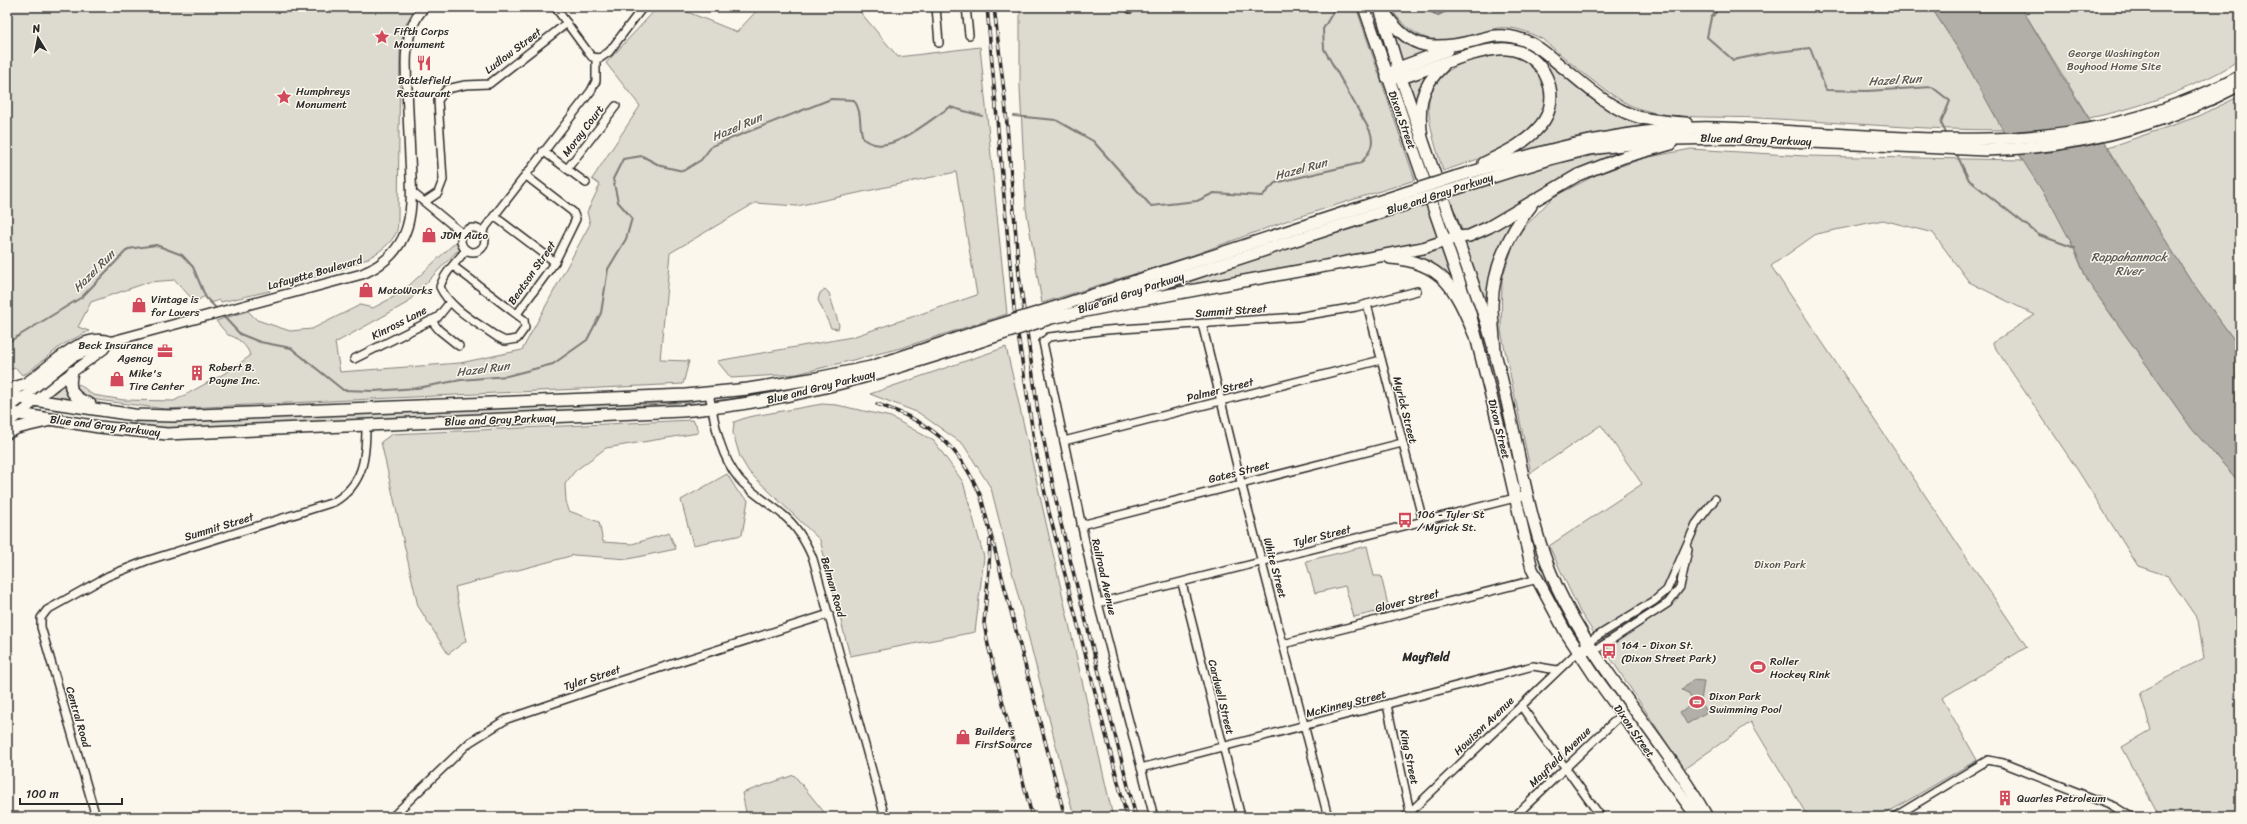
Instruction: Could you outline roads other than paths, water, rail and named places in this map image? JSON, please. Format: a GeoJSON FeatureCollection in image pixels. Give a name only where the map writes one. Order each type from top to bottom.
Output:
{"type":"FeatureCollection","features":[{"type":"Feature","properties":{"kind":"main road","name":"Lafayette Boulevard"},"geometry":{"type":"LineString","coordinates":[[7,411],[73,357],[109,342],[362,274],[382,263],[392,254],[404,238],[410,217],[412,192],[406,72],[407,43],[414,22],[424,7]]}},
{"type":"Feature","properties":{"kind":"main road"},"geometry":{"type":"LineString","coordinates":[[1380,7],[1397,29],[1422,45],[1441,48],[1492,35],[1516,37],[1533,44],[1624,112],[1648,119],[1746,129]]}},
{"type":"Feature","properties":{"kind":"main road","name":"Dixon Street"},"geometry":{"type":"LineString","coordinates":[[1380,7],[1400,73],[1495,352],[1527,496],[1538,538],[1552,577],[1568,610],[1591,646],[1707,817]]}},
{"type":"Feature","properties":{"kind":"main road","name":"Dixon Street"},"geometry":{"type":"LineString","coordinates":[[1365,10],[1470,313],[1500,431],[1526,549],[1538,579],[1560,624],[1622,714],[1697,817]]}},
{"type":"Feature","properties":{"kind":"main road"},"geometry":{"type":"LineString","coordinates":[[1400,73],[1464,43]]}},
{"type":"Feature","properties":{"kind":"main road"},"geometry":{"type":"LineString","coordinates":[[1387,77],[1445,64],[1488,50],[1516,50],[1524,53],[1538,63],[1548,78],[1550,87],[1547,114],[1532,134],[1513,148],[1454,177]]}},
{"type":"Feature","properties":{"kind":"main road"},"geometry":{"type":"LineString","coordinates":[[1422,139],[1420,112],[1421,98],[1429,80],[1445,64]]}},
{"type":"Feature","properties":{"kind":"main road"},"geometry":{"type":"LineString","coordinates":[[2179,104],[2213,86],[2240,68]]}},
{"type":"Feature","properties":{"kind":"main road"},"geometry":{"type":"LineString","coordinates":[[2179,104],[2215,89],[2240,76]]}},
{"type":"Feature","properties":{"kind":"main road","name":"Blue and Gray Parkway"},"geometry":{"type":"LineString","coordinates":[[7,411],[99,428],[167,434],[712,409],[768,401],[826,388],[977,337],[1410,197],[1454,177],[1548,150],[1603,138],[1665,130],[1746,129],[1914,141],[1967,149],[2016,149],[2074,142],[2191,109],[2240,85]]}},
{"type":"Feature","properties":{"kind":"main road","name":"Blue and Gray Parkway"},"geometry":{"type":"LineString","coordinates":[[2134,124],[2179,104]]}},
{"type":"Feature","properties":{"kind":"main road"},"geometry":{"type":"LineString","coordinates":[[1050,314],[1125,303],[1370,258],[1423,248],[1457,237],[1469,236],[1490,228],[1566,181],[1603,165],[1693,138]]}},
{"type":"Feature","properties":{"kind":"main road","name":"Blue and Gray Parkway"},"geometry":{"type":"LineString","coordinates":[[1410,197],[1458,188],[1550,159],[1590,150],[1640,142],[1693,138],[1914,141]]}},
{"type":"Feature","properties":{"kind":"main road"},"geometry":{"type":"LineString","coordinates":[[1495,352],[1492,307],[1498,269],[1514,231],[1539,198]]}},
{"type":"Feature","properties":{"kind":"main road"},"geometry":{"type":"LineString","coordinates":[[1370,258],[1406,260],[1422,264],[1437,272],[1455,291],[1475,336]]}},
{"type":"Feature","properties":{"kind":"main road","name":"Blue and Gray Parkway"},"geometry":{"type":"LineString","coordinates":[[7,396],[146,416],[181,416],[710,393],[774,386],[871,366],[977,337]]}},
{"type":"Feature","properties":{"kind":"main road"},"geometry":{"type":"LineString","coordinates":[[7,390],[25,384],[78,346],[103,340],[109,342]]}},
{"type":"Feature","properties":{"kind":"main road","name":"Lafayette Boulevard"},"geometry":{"type":"LineString","coordinates":[[7,424],[72,372],[104,349],[109,342]]}},
{"type":"Feature","properties":{"kind":"main road"},"geometry":{"type":"LineString","coordinates":[[72,372],[69,385],[73,396],[78,400],[112,412]]}},
{"type":"Feature","properties":{"kind":"main road"},"geometry":{"type":"LineString","coordinates":[[7,433],[17,428],[54,420]]}},
{"type":"Feature","properties":{"kind":"street"},"geometry":{"type":"LineString","coordinates":[[555,7],[588,52],[596,58],[600,58],[609,52],[643,7]]}},
{"type":"Feature","properties":{"kind":"street"},"geometry":{"type":"LineString","coordinates":[[936,7],[939,43]]}},
{"type":"Feature","properties":{"kind":"street"},"geometry":{"type":"LineString","coordinates":[[966,7],[969,36]]}},
{"type":"Feature","properties":{"kind":"street","name":"Ludlow Street"},"geometry":{"type":"LineString","coordinates":[[426,201],[438,193],[443,180],[439,135],[438,100],[440,96],[448,89],[456,86],[489,84],[567,23]]}},
{"type":"Feature","properties":{"kind":"street"},"geometry":{"type":"LineString","coordinates":[[482,232],[543,151],[591,91],[596,81],[596,58]]}},
{"type":"Feature","properties":{"kind":"street","name":"Moray Court"},"geometry":{"type":"LineString","coordinates":[[567,169],[616,106]]}},
{"type":"Feature","properties":{"kind":"street"},"geometry":{"type":"LineString","coordinates":[[543,151],[586,183]]}},
{"type":"Feature","properties":{"kind":"street","name":"Beatson Street"},"geometry":{"type":"LineString","coordinates":[[517,314],[555,262],[576,219],[573,212],[525,175]]}},
{"type":"Feature","properties":{"kind":"street"},"geometry":{"type":"LineString","coordinates":[[412,192],[426,201],[436,213],[462,234]]}},
{"type":"Feature","properties":{"kind":"street"},"geometry":{"type":"LineString","coordinates":[[494,216],[555,262]]}},
{"type":"Feature","properties":{"kind":"street"},"geometry":{"type":"LineString","coordinates":[[469,229],[482,232],[484,240],[482,248],[475,252],[466,250],[461,243],[462,234],[469,229]]}},
{"type":"Feature","properties":{"kind":"street"},"geometry":{"type":"LineString","coordinates":[[453,266],[524,320],[525,328],[516,339],[505,341],[450,302],[440,287],[441,281],[453,266],[466,250]]}},
{"type":"Feature","properties":{"kind":"street","name":"Summit Street"},"geometry":{"type":"LineString","coordinates":[[1044,340],[1049,337],[1107,330],[1297,317],[1366,304],[1418,292]]}},
{"type":"Feature","properties":{"kind":"street","name":"Kinross Lane"},"geometry":{"type":"LineString","coordinates":[[354,359],[438,317],[450,302]]}},
{"type":"Feature","properties":{"kind":"street","name":"Myrick Street"},"geometry":{"type":"LineString","coordinates":[[1366,304],[1422,521]]}},
{"type":"Feature","properties":{"kind":"street"},"geometry":{"type":"LineString","coordinates":[[431,320],[439,330],[459,346]]}},
{"type":"Feature","properties":{"kind":"street","name":"White Street"},"geometry":{"type":"LineString","coordinates":[[1202,324],[1220,402],[1328,817]]}},
{"type":"Feature","properties":{"kind":"street","name":"Railroad Avenue"},"geometry":{"type":"LineString","coordinates":[[1044,340],[1043,346],[1098,603],[1154,817]]}},
{"type":"Feature","properties":{"kind":"street","name":"Palmer Street"},"geometry":{"type":"LineString","coordinates":[[1064,441],[1381,360]]}},
{"type":"Feature","properties":{"kind":"street","name":"Belman Road"},"geometry":{"type":"LineString","coordinates":[[710,393],[712,409],[722,447],[730,466],[748,488],[790,521],[806,544],[814,559],[885,817]]}},
{"type":"Feature","properties":{"kind":"street","name":"Summit Street"},"geometry":{"type":"LineString","coordinates":[[40,622],[47,610],[125,569],[334,502],[348,492],[360,476],[365,459],[366,426]]}},
{"type":"Feature","properties":{"kind":"street","name":"Gates Street"},"geometry":{"type":"LineString","coordinates":[[1081,525],[1241,482],[1402,442]]}},
{"type":"Feature","properties":{"kind":"street","name":"Tyler Street"},"geometry":{"type":"LineString","coordinates":[[1098,603],[1527,496]]}},
{"type":"Feature","properties":{"kind":"street"},"geometry":{"type":"LineString","coordinates":[[1579,652],[1591,646],[1661,596],[1672,582],[1696,524],[1715,498]]}},
{"type":"Feature","properties":{"kind":"street"},"geometry":{"type":"LineString","coordinates":[[1579,652],[1662,608],[1674,596],[1683,578],[1688,544]]}},
{"type":"Feature","properties":{"kind":"street","name":"Glover Street"},"geometry":{"type":"LineString","coordinates":[[1283,644],[1538,579]]}},
{"type":"Feature","properties":{"kind":"street","name":"Cardwell Street"},"geometry":{"type":"LineString","coordinates":[[1182,583],[1222,747],[1241,817]]}},
{"type":"Feature","properties":{"kind":"street","name":"Tyler Street"},"geometry":{"type":"LineString","coordinates":[[392,817],[470,742],[507,719],[604,686],[829,614]]}},
{"type":"Feature","properties":{"kind":"street","name":"Central Road"},"geometry":{"type":"LineString","coordinates":[[40,622],[49,658],[96,817]]}},
{"type":"Feature","properties":{"kind":"street","name":"Howison Avenue"},"geometry":{"type":"LineString","coordinates":[[1408,815],[1557,670],[1579,652]]}},
{"type":"Feature","properties":{"kind":"street","name":"McKinney Street"},"geometry":{"type":"LineString","coordinates":[[1141,768],[1533,666],[1544,666],[1557,670]]}},
{"type":"Feature","properties":{"kind":"street","name":"King Street"},"geometry":{"type":"LineString","coordinates":[[1387,705],[1408,815]]}},
{"type":"Feature","properties":{"kind":"street"},"geometry":{"type":"LineString","coordinates":[[1521,706],[1601,817]]}},
{"type":"Feature","properties":{"kind":"street","name":"Mayfield Avenue"},"geometry":{"type":"LineString","coordinates":[[1514,817],[1622,714]]}},
{"type":"Feature","properties":{"kind":"street"},"geometry":{"type":"LineString","coordinates":[[1894,817],[1988,760],[2003,763],[2108,804],[2131,817]]}},
{"type":"Feature","properties":{"kind":"water","name":"Rappahannock River"},"geometry":{"type":"Polygon","coordinates":[[[1931,7],[2021,7],[2060,73],[2192,282],[2240,348],[2240,483],[2192,429],[2088,282],[2074,248],[2052,206],[2000,125],[1960,52],[1931,7]]]}},
{"type":"Feature","properties":{"kind":"water","name":"Dixon Park Swimming Pool"},"geometry":{"type":"Polygon","coordinates":[[[1692,680],[1704,681],[1701,701],[1707,712],[1687,724],[1680,712],[1694,703],[1688,693],[1682,690],[1692,680]]]}},
{"type":"Feature","properties":{"kind":"waterway","name":"Hazel Run"},"geometry":{"type":"LineString","coordinates":[[1014,116],[1056,120],[1093,141],[1151,206],[1197,201],[1214,193],[1262,196],[1275,183],[1361,163],[1371,148],[1372,140],[1370,131],[1324,49],[1323,29],[1336,7]]}},
{"type":"Feature","properties":{"kind":"waterway","name":"Hazel Run"},"geometry":{"type":"LineString","coordinates":[[1420,7],[1438,15],[1454,7]]}},
{"type":"Feature","properties":{"kind":"waterway","name":"Hazel Run"},"geometry":{"type":"LineString","coordinates":[[1720,7],[1711,18],[1707,37],[1733,60],[1768,53],[1810,48],[1826,90],[1867,91],[1932,87],[1950,101],[1941,123],[1947,135]]}},
{"type":"Feature","properties":{"kind":"waterway","name":"Hazel Run"},"geometry":{"type":"LineString","coordinates":[[222,315],[240,334],[260,342],[291,348],[343,390],[374,391],[417,388],[461,380],[507,376],[553,364],[587,340],[601,313],[608,269],[626,239],[632,218],[618,202],[613,179],[623,159],[642,156],[661,166],[683,171],[701,160],[712,146],[831,99],[854,100],[857,105],[863,139],[874,144],[883,145],[903,138],[950,107],[982,116]]}},
{"type":"Feature","properties":{"kind":"waterway","name":"Hazel Run"},"geometry":{"type":"LineString","coordinates":[[1956,153],[1969,180],[2039,235],[2075,248]]}},
{"type":"Feature","properties":{"kind":"waterway","name":"Hazel Run"},"geometry":{"type":"LineString","coordinates":[[7,343],[82,297],[128,249],[156,245],[182,255],[193,267],[206,298],[218,310]]}},
{"type":"Feature","properties":{"kind":"railway"},"geometry":{"type":"LineString","coordinates":[[987,7],[1014,308],[1035,447],[1049,512],[1127,817]]}},
{"type":"Feature","properties":{"kind":"railway"},"geometry":{"type":"LineString","coordinates":[[994,7],[1005,100],[1019,274],[1038,412],[1061,524],[1136,817]]}},
{"type":"Feature","properties":{"kind":"railway"},"geometry":{"type":"LineString","coordinates":[[877,404],[913,419],[941,438],[953,449],[963,463],[981,497],[1065,817]]}},
{"type":"Feature","properties":{"kind":"railway"},"geometry":{"type":"LineString","coordinates":[[990,540],[984,623],[988,645],[1032,816]]}},
{"type":"Feature","properties":{"kind":"place","name":"Fifth Corps Monument"},"geometry":{"type":"Point","coordinates":[382,37]}},
{"type":"Feature","properties":{"kind":"place","name":"Battlefield Restaurant"},"geometry":{"type":"Point","coordinates":[424,63]}},
{"type":"Feature","properties":{"kind":"place","name":"Humphreys Monument"},"geometry":{"type":"Point","coordinates":[284,97]}},
{"type":"Feature","properties":{"kind":"place","name":"JDM Auto"},"geometry":{"type":"Point","coordinates":[429,235]}},
{"type":"Feature","properties":{"kind":"place","name":"MotoWorks"},"geometry":{"type":"Point","coordinates":[366,290]}},
{"type":"Feature","properties":{"kind":"place","name":"Vintage is for Lovers"},"geometry":{"type":"Point","coordinates":[139,305]}},
{"type":"Feature","properties":{"kind":"place","name":"Beck Insurance Agency"},"geometry":{"type":"Point","coordinates":[165,351]}},
{"type":"Feature","properties":{"kind":"place","name":"Robert B. Payne Inc."},"geometry":{"type":"Point","coordinates":[197,373]}},
{"type":"Feature","properties":{"kind":"place","name":"Mike's Tire Center"},"geometry":{"type":"Point","coordinates":[117,379]}},
{"type":"Feature","properties":{"kind":"place","name":"106 - Tyler St / Myrick St."},"geometry":{"type":"Point","coordinates":[1405,520]}},
{"type":"Feature","properties":{"kind":"place","name":"164 - Dixon St. (Dixon Street Park)"},"geometry":{"type":"Point","coordinates":[1609,651]}},
{"type":"Feature","properties":{"kind":"place","name":"Roller Hockey Rink"},"geometry":{"type":"Point","coordinates":[1758,667]}},
{"type":"Feature","properties":{"kind":"place","name":"Dixon Park Swimming Pool"},"geometry":{"type":"Point","coordinates":[1697,702]}},
{"type":"Feature","properties":{"kind":"place","name":"Builders FirstSource"},"geometry":{"type":"Point","coordinates":[963,737]}},
{"type":"Feature","properties":{"kind":"place","name":"Quarles Petroleum"},"geometry":{"type":"Point","coordinates":[2005,798]}},
{"type":"Feature","properties":{"kind":"district","name":"Mayfield"},"geometry":{"type":"Point","coordinates":[1426,657]}},
{"type":"Feature","properties":{"kind":"park label","name":"George Washington Boyhood Home Site"},"geometry":{"type":"Point","coordinates":[2114,59]}},
{"type":"Feature","properties":{"kind":"park label","name":"Dixon Park"},"geometry":{"type":"Point","coordinates":[1780,564]}}]}
